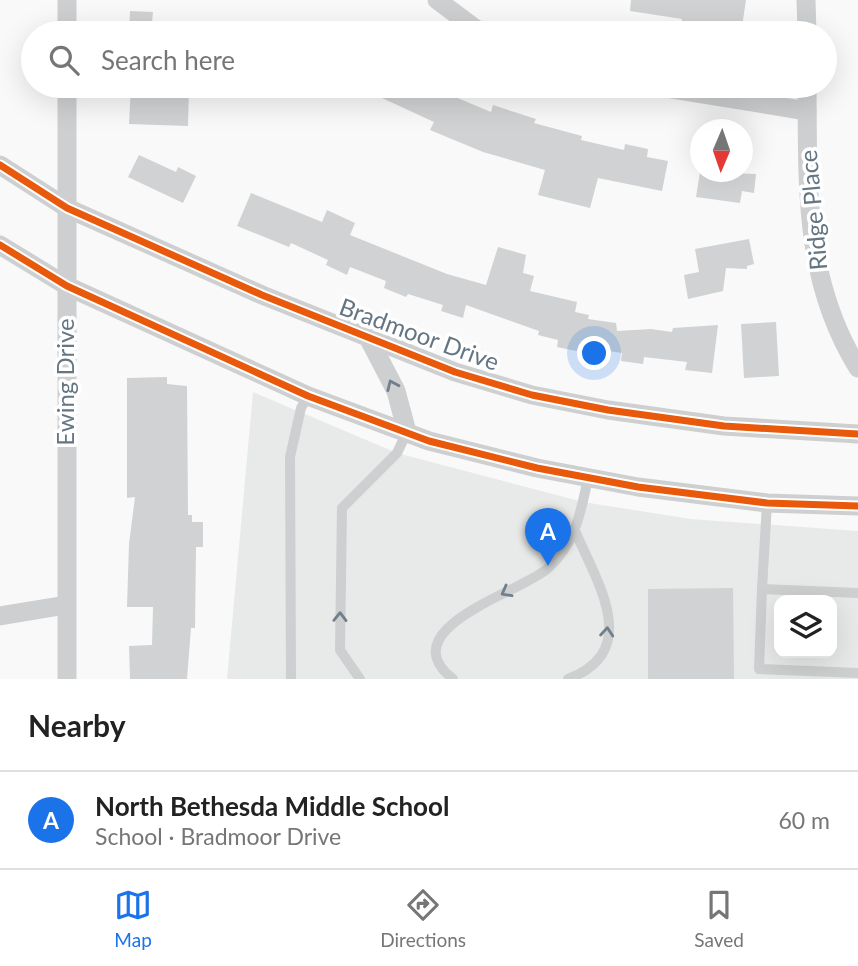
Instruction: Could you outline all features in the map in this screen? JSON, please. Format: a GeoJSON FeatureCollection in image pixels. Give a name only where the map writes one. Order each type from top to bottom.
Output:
{"type":"FeatureCollection","features":[{"type":"Feature","properties":{"kind":"street"},"geometry":{"type":"LineString","coordinates":[[67,0],[67,21]]}},
{"type":"Feature","properties":{"kind":"street"},"geometry":{"type":"LineString","coordinates":[[437,0],[465,21]]}},
{"type":"Feature","properties":{"kind":"street"},"geometry":{"type":"LineString","coordinates":[[806,0],[807,21]]}},
{"type":"Feature","properties":{"kind":"street","name":"Ewing Drive"},"geometry":{"type":"LineString","coordinates":[[67,98],[67,679]]}},
{"type":"Feature","properties":{"kind":"street"},"geometry":{"type":"LineString","coordinates":[[727,98],[807,111]]}},
{"type":"Feature","properties":{"kind":"street","name":"Ridge Place"},"geometry":{"type":"LineString","coordinates":[[807,98],[809,201],[816,269],[840,338],[858,368]]}},
{"type":"Feature","properties":{"kind":"street","name":"Bradmoor Drive"},"geometry":{"type":"LineString","coordinates":[[0,165],[67,208],[370,341],[533,395],[608,410],[724,426],[858,435]]}},
{"type":"Feature","properties":{"kind":"street"},"geometry":{"type":"LineString","coordinates":[[0,245],[67,286],[307,396],[407,432],[537,468],[691,495],[767,503],[858,506]]}},
{"type":"Feature","properties":{"kind":"street"},"geometry":{"type":"LineString","coordinates":[[370,341],[396,391],[407,432]]}},
{"type":"Feature","properties":{"kind":"street"},"geometry":{"type":"LineString","coordinates":[[0,616],[66,605]]}},
{"type":"Feature","properties":{"kind":"lane"},"geometry":{"type":"LineString","coordinates":[[291,679],[290,457],[301,408],[307,396]]}},
{"type":"Feature","properties":{"kind":"lane"},"geometry":{"type":"LineString","coordinates":[[360,679],[340,650],[342,508],[397,453],[407,432]]}},
{"type":"Feature","properties":{"kind":"lane"},"geometry":{"type":"LineString","coordinates":[[453,679],[439,664],[437,654],[441,633],[457,619],[547,569],[576,533],[588,478]]}},
{"type":"Feature","properties":{"kind":"lane"},"geometry":{"type":"LineString","coordinates":[[767,503],[759,669],[858,673]]}},
{"type":"Feature","properties":{"kind":"lane"},"geometry":{"type":"LineString","coordinates":[[568,679],[590,671],[606,651],[609,609],[576,533]]}},
{"type":"Feature","properties":{"kind":"lane"},"geometry":{"type":"LineString","coordinates":[[762,589],[858,593]]}},
{"type":"Feature","properties":{"kind":"shaded area"},"geometry":{"type":"Polygon","coordinates":[[[253,392],[397,453],[583,502],[691,519],[858,531],[858,679],[227,679],[253,392]]]}},
{"type":"Feature","properties":{"kind":"building"},"geometry":{"type":"Polygon","coordinates":[[[631,0],[746,0],[743,21],[682,21],[630,11],[631,0]]]}},
{"type":"Feature","properties":{"kind":"building"},"geometry":{"type":"Polygon","coordinates":[[[130,11],[153,12],[152,21],[130,21],[130,11]]]}},
{"type":"Feature","properties":{"kind":"building"},"geometry":{"type":"Polygon","coordinates":[[[130,98],[189,98],[188,126],[129,124],[130,98]]]}},
{"type":"Feature","properties":{"kind":"building"},"geometry":{"type":"Polygon","coordinates":[[[382,98],[458,98],[491,112],[493,105],[536,119],[534,123],[582,136],[581,140],[624,150],[625,144],[648,149],[647,157],[668,161],[662,191],[598,178],[590,208],[538,195],[545,170],[483,152],[430,130],[434,122],[382,98]]]}},
{"type":"Feature","properties":{"kind":"building"},"geometry":{"type":"Polygon","coordinates":[[[139,155],[176,172],[178,167],[196,176],[183,203],[128,177],[139,155]]]}},
{"type":"Feature","properties":{"kind":"building"},"geometry":{"type":"Polygon","coordinates":[[[753,174],[756,174],[754,193],[742,191],[740,203],[696,197],[698,182],[753,182],[753,174]]]}},
{"type":"Feature","properties":{"kind":"building"},"geometry":{"type":"Polygon","coordinates":[[[251,193],[322,222],[327,210],[355,223],[350,235],[447,274],[486,285],[498,247],[526,255],[523,273],[534,276],[530,291],[577,302],[575,312],[589,315],[588,319],[616,323],[617,331],[651,329],[672,332],[673,328],[718,325],[712,373],[685,370],[687,362],[644,357],[643,364],[621,361],[622,353],[582,347],[581,352],[557,347],[558,340],[538,335],[539,331],[466,305],[463,318],[441,311],[443,305],[408,294],[406,297],[384,288],[386,281],[350,267],[347,275],[326,265],[328,260],[291,243],[289,247],[237,226],[251,193]]]}},
{"type":"Feature","properties":{"kind":"building"},"geometry":{"type":"Polygon","coordinates":[[[749,239],[754,264],[747,266],[747,269],[726,268],[723,291],[688,299],[684,275],[699,272],[695,249],[749,239]]]}},
{"type":"Feature","properties":{"kind":"building"},"geometry":{"type":"Polygon","coordinates":[[[776,322],[779,376],[744,378],[741,324],[776,322]]]}},
{"type":"Feature","properties":{"kind":"building"},"geometry":{"type":"Polygon","coordinates":[[[167,377],[167,384],[187,386],[188,515],[192,515],[192,522],[203,522],[203,547],[196,547],[195,628],[191,628],[187,679],[130,679],[129,646],[152,645],[153,607],[127,607],[129,544],[135,497],[127,498],[127,378],[167,377]]]}},
{"type":"Feature","properties":{"kind":"building"},"geometry":{"type":"Polygon","coordinates":[[[733,588],[734,679],[648,679],[648,589],[733,588]]]}},
{"type":"Feature","properties":{"kind":"cycle path"},"geometry":{"type":"LineString","coordinates":[[0,165],[67,208],[262,295],[455,372],[532,395],[608,410],[724,426],[858,434]]}},
{"type":"Feature","properties":{"kind":"cycle path"},"geometry":{"type":"LineString","coordinates":[[0,245],[67,286],[308,396],[429,441],[537,468],[638,487],[767,503],[858,506]]}},
{"type":"Feature","properties":{"kind":"place","name":"North Bethesda Middle School"},"geometry":{"type":"Point","coordinates":[548,566]}}]}
